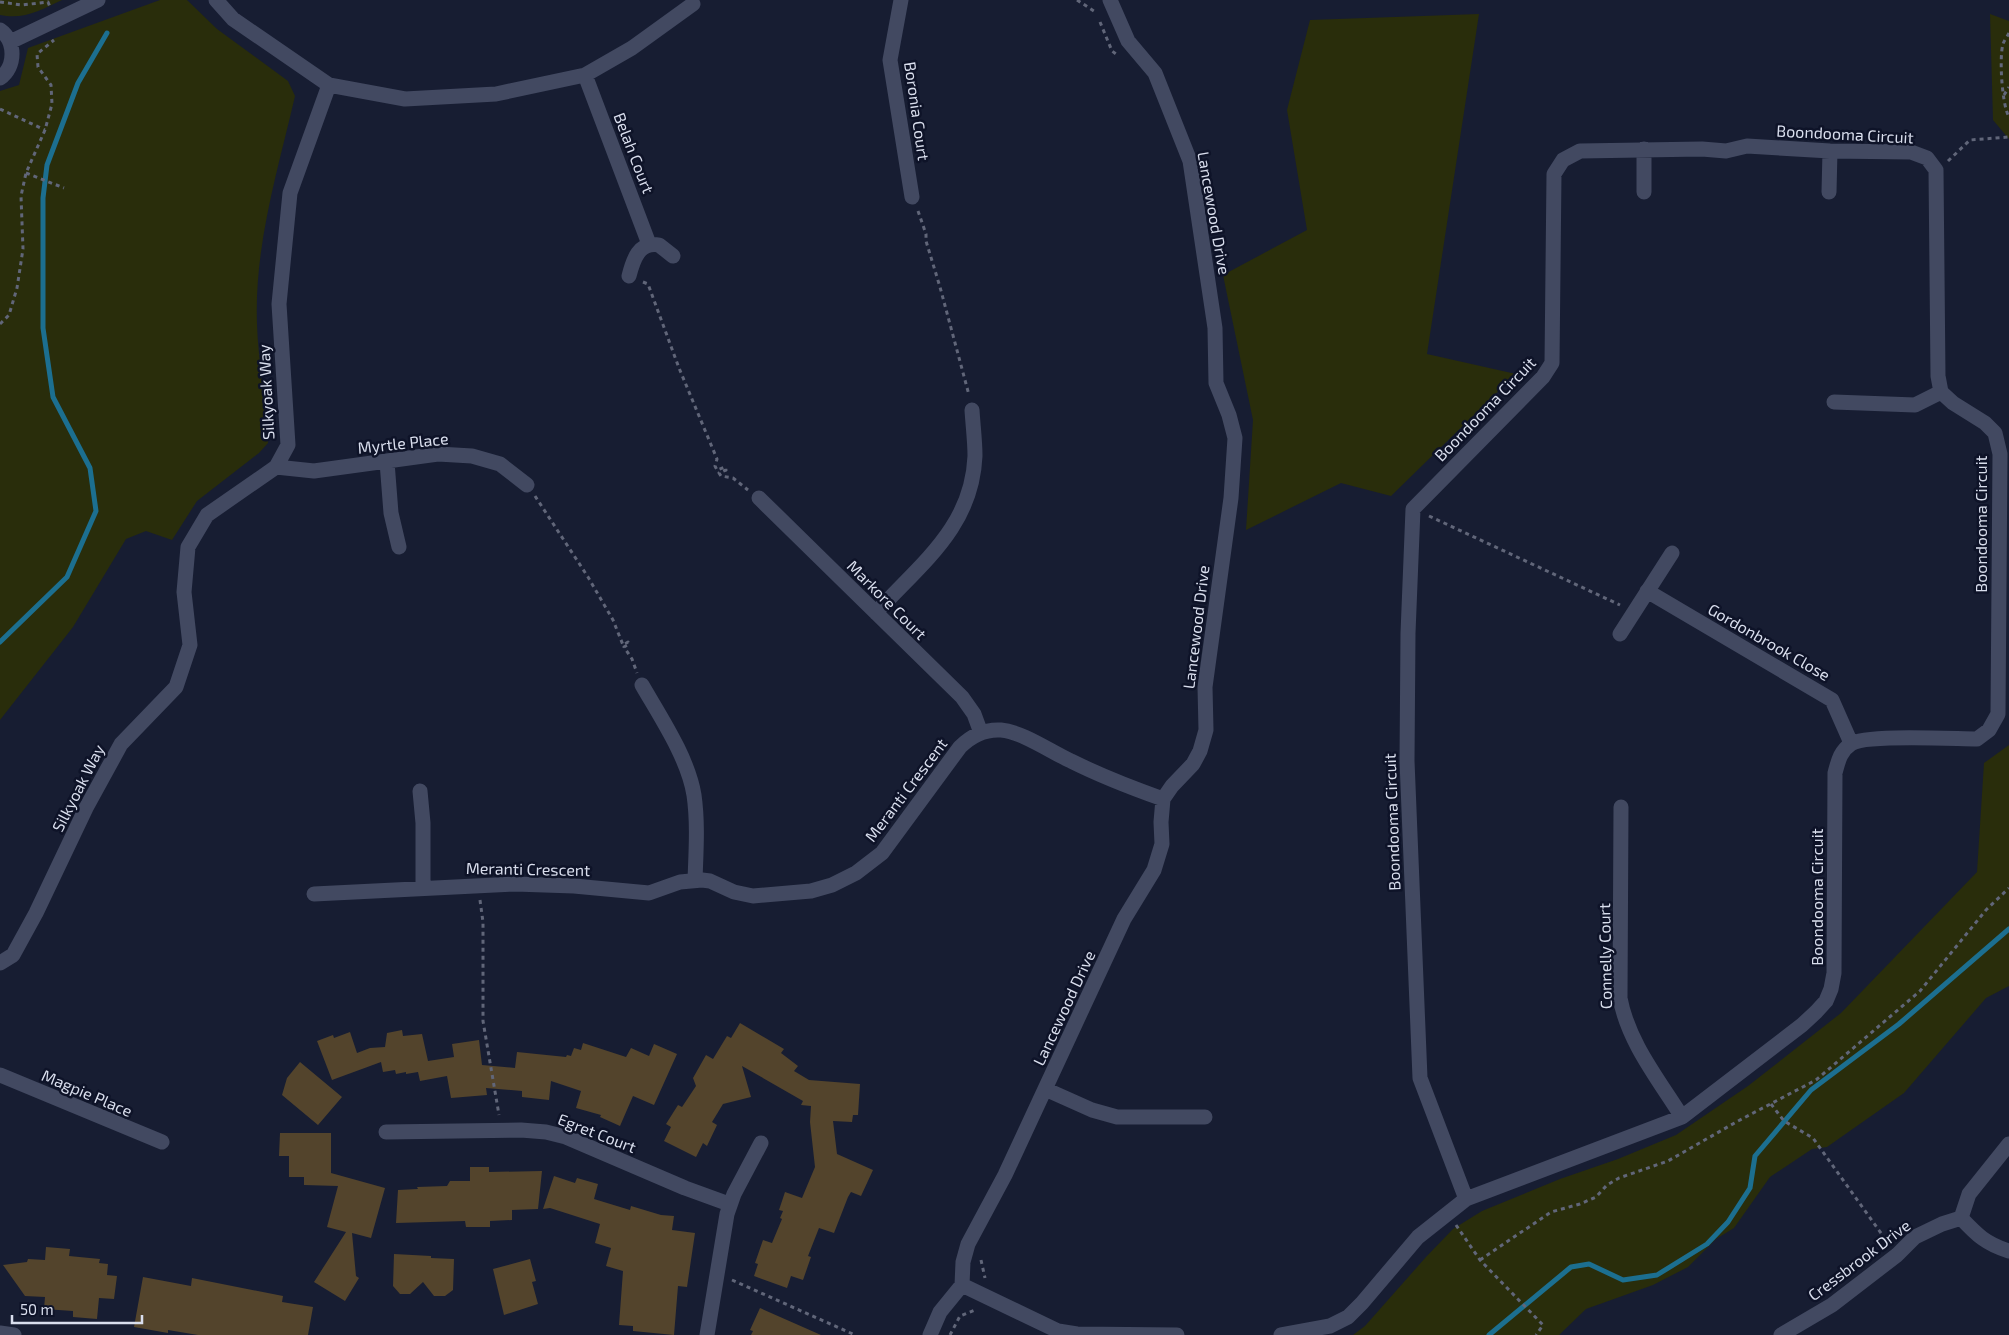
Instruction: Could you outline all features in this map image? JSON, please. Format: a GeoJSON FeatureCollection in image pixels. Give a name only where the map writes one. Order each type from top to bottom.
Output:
{"type":"FeatureCollection","features":[{"type":"Feature","properties":{"kind":"street"},"geometry":{"type":"LineString","coordinates":[[10,42],[98,0]]}},
{"type":"Feature","properties":{"kind":"street"},"geometry":{"type":"LineString","coordinates":[[216,0],[233,19],[329,84],[405,99],[496,94],[585,75],[632,48],[693,4]]}},
{"type":"Feature","properties":{"kind":"street","name":"Boronia Court"},"geometry":{"type":"LineString","coordinates":[[901,0],[890,60],[912,197]]}},
{"type":"Feature","properties":{"kind":"street","name":"Lancewood Drive"},"geometry":{"type":"LineString","coordinates":[[962,1285],[963,1262],[968,1244],[1005,1174],[1124,919],[1154,870],[1162,844],[1161,822],[1164,799],[1172,786],[1200,752],[1205,736],[1205,687],[1231,498],[1235,438],[1230,415],[1216,383],[1215,328],[1190,161],[1155,73],[1128,41],[1110,0]]}},
{"type":"Feature","properties":{"kind":"street"},"geometry":{"type":"LineString","coordinates":[[0,30],[10,42],[12,52],[10,67],[0,78]]}},
{"type":"Feature","properties":{"kind":"street","name":"Belah Court"},"geometry":{"type":"LineString","coordinates":[[585,75],[649,244]]}},
{"type":"Feature","properties":{"kind":"street","name":"Silkyoak Way"},"geometry":{"type":"LineString","coordinates":[[0,963],[13,955],[36,913],[86,808],[121,744],[176,687],[190,645],[184,592],[188,547],[207,515],[276,467],[288,444],[279,304],[290,193],[329,84]]}},
{"type":"Feature","properties":{"kind":"street","name":"Boondooma Circuit"},"geometry":{"type":"LineString","coordinates":[[1936,170],[1927,158],[1911,152],[1830,151],[1747,146],[1726,152],[1702,149],[1580,151],[1563,160],[1554,174],[1552,363],[1543,377],[1413,509],[1408,633],[1407,761],[1420,1078],[1466,1199],[1682,1117],[1802,1025],[1826,1001],[1831,989],[1835,965],[1835,773],[1840,755],[1851,743],[1875,738],[1977,740],[1989,730],[1998,714],[2000,454],[1995,433],[1985,423],[1953,403],[1941,392]]}},
{"type":"Feature","properties":{"kind":"street"},"geometry":{"type":"LineString","coordinates":[[1644,149],[1644,192]]}},
{"type":"Feature","properties":{"kind":"street"},"geometry":{"type":"LineString","coordinates":[[1829,192],[1830,151]]}},
{"type":"Feature","properties":{"kind":"street"},"geometry":{"type":"LineString","coordinates":[[1834,402],[1915,405],[1941,392],[1938,376],[1936,170]]}},
{"type":"Feature","properties":{"kind":"street"},"geometry":{"type":"LineString","coordinates":[[629,276],[639,250],[649,244],[658,245],[673,256]]}},
{"type":"Feature","properties":{"kind":"street"},"geometry":{"type":"LineString","coordinates":[[876,613],[934,553],[961,514],[968,493],[975,458],[972,410]]}},
{"type":"Feature","properties":{"kind":"street","name":"Myrtle Place"},"geometry":{"type":"LineString","coordinates":[[276,467],[314,472],[438,454],[472,456],[500,464],[527,485]]}},
{"type":"Feature","properties":{"kind":"street"},"geometry":{"type":"LineString","coordinates":[[386,462],[391,513],[399,547]]}},
{"type":"Feature","properties":{"kind":"street","name":"Markore Court"},"geometry":{"type":"LineString","coordinates":[[759,498],[962,697],[974,714],[981,733]]}},
{"type":"Feature","properties":{"kind":"street"},"geometry":{"type":"LineString","coordinates":[[1620,634],[1672,553]]}},
{"type":"Feature","properties":{"kind":"street","name":"Gordonbrook Close"},"geometry":{"type":"LineString","coordinates":[[1647,591],[1832,700],[1851,743]]}},
{"type":"Feature","properties":{"kind":"street"},"geometry":{"type":"LineString","coordinates":[[642,685],[670,736],[690,779],[696,814],[695,880]]}},
{"type":"Feature","properties":{"kind":"street","name":"Meranti Crescent"},"geometry":{"type":"LineString","coordinates":[[314,894],[478,884],[540,884],[649,893],[680,882],[695,880],[710,881],[743,894],[764,896],[811,891],[849,877],[869,864],[882,852],[960,747],[981,733],[1000,730],[1017,734],[1088,770],[1164,799]]}},
{"type":"Feature","properties":{"kind":"street"},"geometry":{"type":"LineString","coordinates":[[420,792],[423,823],[423,888]]}},
{"type":"Feature","properties":{"kind":"street","name":"Connelly Court"},"geometry":{"type":"LineString","coordinates":[[1621,807],[1620,998],[1624,1017],[1642,1052],[1682,1117]]}},
{"type":"Feature","properties":{"kind":"street","name":"Magpie Place"},"geometry":{"type":"LineString","coordinates":[[0,1076],[162,1142]]}},
{"type":"Feature","properties":{"kind":"street"},"geometry":{"type":"LineString","coordinates":[[1045,1088],[1092,1110],[1117,1117],[1205,1117]]}},
{"type":"Feature","properties":{"kind":"street","name":"Egret Court"},"geometry":{"type":"LineString","coordinates":[[386,1132],[499,1130],[546,1132],[566,1137],[685,1188],[730,1204]]}},
{"type":"Feature","properties":{"kind":"street"},"geometry":{"type":"LineString","coordinates":[[708,1335],[730,1204],[761,1143]]}},
{"type":"Feature","properties":{"kind":"street"},"geometry":{"type":"LineString","coordinates":[[2009,1144],[1969,1194],[1961,1218],[1991,1246],[2009,1251]]}},
{"type":"Feature","properties":{"kind":"street"},"geometry":{"type":"LineString","coordinates":[[1281,1335],[1330,1326],[1348,1317],[1418,1236],[1466,1199]]}},
{"type":"Feature","properties":{"kind":"street","name":"Cressbrook Drive"},"geometry":{"type":"LineString","coordinates":[[1781,1335],[1832,1305],[1897,1255],[1916,1237],[1942,1224],[1961,1218]]}},
{"type":"Feature","properties":{"kind":"street"},"geometry":{"type":"LineString","coordinates":[[930,1335],[940,1312],[962,1285],[1058,1331],[1077,1334],[1177,1335]]}},
{"type":"Feature","properties":{"kind":"street"},"geometry":{"type":"LineString","coordinates":[[0,1332],[14,1335]]}},
{"type":"Feature","properties":{"kind":"path"},"geometry":{"type":"LineString","coordinates":[[1077,0],[1097,12],[1112,51],[1119,57]]}},
{"type":"Feature","properties":{"kind":"path"},"geometry":{"type":"LineString","coordinates":[[2009,34],[2003,45],[2001,76],[2009,117]]}},
{"type":"Feature","properties":{"kind":"path"},"geometry":{"type":"LineString","coordinates":[[0,324],[9,315],[17,288],[23,249],[21,196],[26,173],[45,130],[52,104],[51,86],[38,67],[37,54],[56,39]]}},
{"type":"Feature","properties":{"kind":"path"},"geometry":{"type":"LineString","coordinates":[[2004,96],[2009,87]]}},
{"type":"Feature","properties":{"kind":"path"},"geometry":{"type":"LineString","coordinates":[[0,109],[45,130]]}},
{"type":"Feature","properties":{"kind":"path"},"geometry":{"type":"LineString","coordinates":[[1936,170],[1970,140],[2009,137]]}},
{"type":"Feature","properties":{"kind":"path"},"geometry":{"type":"LineString","coordinates":[[26,173],[64,188]]}},
{"type":"Feature","properties":{"kind":"path"},"geometry":{"type":"LineString","coordinates":[[912,197],[926,234],[926,240],[972,410]]}},
{"type":"Feature","properties":{"kind":"path"},"geometry":{"type":"LineString","coordinates":[[629,276],[648,284],[679,368],[716,459],[715,466],[717,470],[724,467],[726,470],[719,473],[721,476],[733,478],[759,498]]}},
{"type":"Feature","properties":{"kind":"path"},"geometry":{"type":"LineString","coordinates":[[527,485],[588,577],[616,627],[623,644],[628,642],[629,644],[624,647],[632,659],[642,685]]}},
{"type":"Feature","properties":{"kind":"path"},"geometry":{"type":"LineString","coordinates":[[1413,509],[1634,612]]}},
{"type":"Feature","properties":{"kind":"path"},"geometry":{"type":"LineString","coordinates":[[478,884],[483,922],[483,1021],[498,1109],[499,1130]]}},
{"type":"Feature","properties":{"kind":"path"},"geometry":{"type":"LineString","coordinates":[[1480,1260],[1551,1212],[1580,1204],[1596,1197],[1607,1185],[1619,1178],[1668,1161],[1816,1080],[1920,990],[1986,910],[2009,888]]}},
{"type":"Feature","properties":{"kind":"path"},"geometry":{"type":"LineString","coordinates":[[1771,1104],[1784,1122],[1813,1138],[1897,1255]]}},
{"type":"Feature","properties":{"kind":"path"},"geometry":{"type":"LineString","coordinates":[[1448,1213],[1480,1260],[1543,1325],[1536,1335]]}},
{"type":"Feature","properties":{"kind":"path"},"geometry":{"type":"LineString","coordinates":[[717,1276],[737,1282],[855,1335]]}},
{"type":"Feature","properties":{"kind":"path"},"geometry":{"type":"LineString","coordinates":[[950,1335],[960,1316],[978,1310]]}},
{"type":"Feature","properties":{"kind":"green space"},"geometry":{"type":"Polygon","coordinates":[[[0,0],[62,0],[32,13],[9,16],[0,15],[0,0]]]}},
{"type":"Feature","properties":{"kind":"green space"},"geometry":{"type":"Polygon","coordinates":[[[160,0],[187,0],[217,29],[288,81],[295,96],[268,208],[259,266],[257,324],[260,364],[269,430],[268,443],[259,453],[197,501],[172,540],[146,531],[126,539],[73,627],[0,720],[0,91],[19,85],[28,48],[160,0]]]}},
{"type":"Feature","properties":{"kind":"green space"},"geometry":{"type":"Polygon","coordinates":[[[1479,14],[1427,354],[1516,374],[1391,496],[1341,483],[1246,530],[1253,420],[1223,275],[1307,230],[1287,110],[1310,20],[1479,14]]]}},
{"type":"Feature","properties":{"kind":"green space"},"geometry":{"type":"Polygon","coordinates":[[[1990,14],[2009,21],[2009,139],[1993,120],[1990,14]]]}},
{"type":"Feature","properties":{"kind":"green space"},"geometry":{"type":"Polygon","coordinates":[[[2009,745],[2009,986],[1986,998],[1904,1093],[1827,1147],[1812,1149],[1770,1177],[1734,1228],[1716,1239],[1688,1267],[1653,1285],[1586,1309],[1559,1335],[1353,1335],[1365,1326],[1453,1229],[1482,1211],[1676,1135],[1748,1086],[1841,1013],[1977,872],[1984,763],[2009,745]]]}},
{"type":"Feature","properties":{"kind":"building"},"geometry":{"type":"Polygon","coordinates":[[[740,1023],[784,1049],[781,1053],[798,1066],[794,1071],[809,1080],[860,1084],[858,1115],[853,1115],[852,1122],[833,1121],[837,1154],[873,1170],[861,1196],[851,1192],[834,1233],[819,1228],[808,1256],[811,1257],[803,1280],[791,1276],[787,1288],[754,1276],[758,1264],[755,1263],[763,1240],[772,1243],[782,1219],[780,1218],[783,1211],[779,1210],[785,1192],[802,1198],[815,1167],[810,1122],[811,1106],[801,1105],[803,1101],[742,1066],[751,1097],[723,1104],[712,1122],[717,1125],[707,1146],[703,1143],[696,1157],[664,1141],[671,1127],[666,1124],[678,1105],[682,1107],[696,1086],[693,1078],[706,1055],[713,1059],[727,1036],[731,1038],[740,1023]]]}},
{"type":"Feature","properties":{"kind":"building"},"geometry":{"type":"Polygon","coordinates":[[[402,1030],[403,1036],[422,1034],[428,1061],[454,1057],[452,1044],[479,1040],[482,1065],[515,1068],[517,1052],[566,1057],[567,1055],[571,1056],[574,1048],[581,1050],[583,1043],[626,1057],[631,1048],[649,1056],[654,1044],[677,1054],[654,1105],[633,1096],[620,1126],[600,1117],[601,1115],[576,1108],[581,1091],[551,1081],[549,1100],[522,1097],[522,1091],[486,1088],[487,1095],[451,1098],[447,1076],[420,1081],[418,1072],[396,1074],[395,1070],[383,1072],[381,1062],[332,1080],[317,1041],[333,1035],[334,1038],[350,1032],[357,1053],[370,1048],[385,1047],[387,1033],[402,1030]]]}},
{"type":"Feature","properties":{"kind":"building"},"geometry":{"type":"Polygon","coordinates":[[[300,1062],[342,1097],[318,1125],[282,1095],[287,1078],[300,1062]]]}},
{"type":"Feature","properties":{"kind":"building"},"geometry":{"type":"Polygon","coordinates":[[[280,1133],[331,1133],[331,1173],[385,1188],[371,1238],[352,1233],[356,1276],[359,1278],[345,1301],[314,1282],[346,1232],[327,1227],[338,1186],[304,1185],[304,1177],[289,1177],[289,1156],[279,1156],[280,1133]]]}},
{"type":"Feature","properties":{"kind":"building"},"geometry":{"type":"Polygon","coordinates":[[[470,1167],[489,1167],[489,1172],[542,1171],[538,1209],[512,1210],[512,1220],[490,1221],[490,1227],[466,1227],[465,1221],[396,1223],[398,1190],[447,1186],[450,1181],[470,1181],[470,1167]]]}},
{"type":"Feature","properties":{"kind":"building"},"geometry":{"type":"Polygon","coordinates":[[[554,1176],[575,1183],[577,1178],[598,1184],[594,1199],[630,1210],[631,1206],[661,1215],[674,1216],[672,1230],[695,1233],[687,1287],[678,1286],[674,1335],[633,1331],[633,1326],[619,1325],[623,1271],[606,1266],[611,1248],[595,1243],[600,1224],[550,1208],[543,1209],[554,1176]]]}},
{"type":"Feature","properties":{"kind":"building"},"geometry":{"type":"Polygon","coordinates":[[[46,1247],[70,1249],[69,1256],[100,1259],[99,1263],[108,1264],[107,1275],[117,1276],[114,1299],[99,1298],[97,1319],[73,1317],[73,1311],[44,1309],[45,1297],[25,1296],[3,1265],[27,1262],[28,1259],[45,1260],[46,1247]]]}},
{"type":"Feature","properties":{"kind":"building"},"geometry":{"type":"Polygon","coordinates":[[[394,1254],[454,1259],[453,1290],[445,1296],[434,1296],[423,1282],[410,1294],[400,1294],[393,1286],[394,1254]]]}},
{"type":"Feature","properties":{"kind":"building"},"geometry":{"type":"Polygon","coordinates":[[[530,1259],[536,1281],[532,1282],[538,1304],[504,1315],[493,1269],[530,1259]]]}},
{"type":"Feature","properties":{"kind":"building"},"geometry":{"type":"Polygon","coordinates":[[[143,1277],[191,1286],[192,1278],[283,1296],[282,1302],[313,1307],[308,1335],[198,1335],[168,1330],[168,1333],[134,1327],[143,1277]]]}},
{"type":"Feature","properties":{"kind":"building"},"geometry":{"type":"Polygon","coordinates":[[[760,1308],[821,1335],[751,1335],[753,1331],[750,1330],[760,1308]]]}},
{"type":"Feature","properties":{"kind":"waterway"},"geometry":{"type":"LineString","coordinates":[[0,642],[67,577],[96,511],[90,468],[53,397],[43,328],[43,198],[47,165],[78,83],[107,33]]}},
{"type":"Feature","properties":{"kind":"waterway"},"geometry":{"type":"LineString","coordinates":[[1489,1335],[1571,1267],[1589,1264],[1623,1280],[1657,1275],[1707,1244],[1728,1222],[1750,1188],[1755,1156],[1811,1090],[1899,1024],[2009,929]]}}]}
